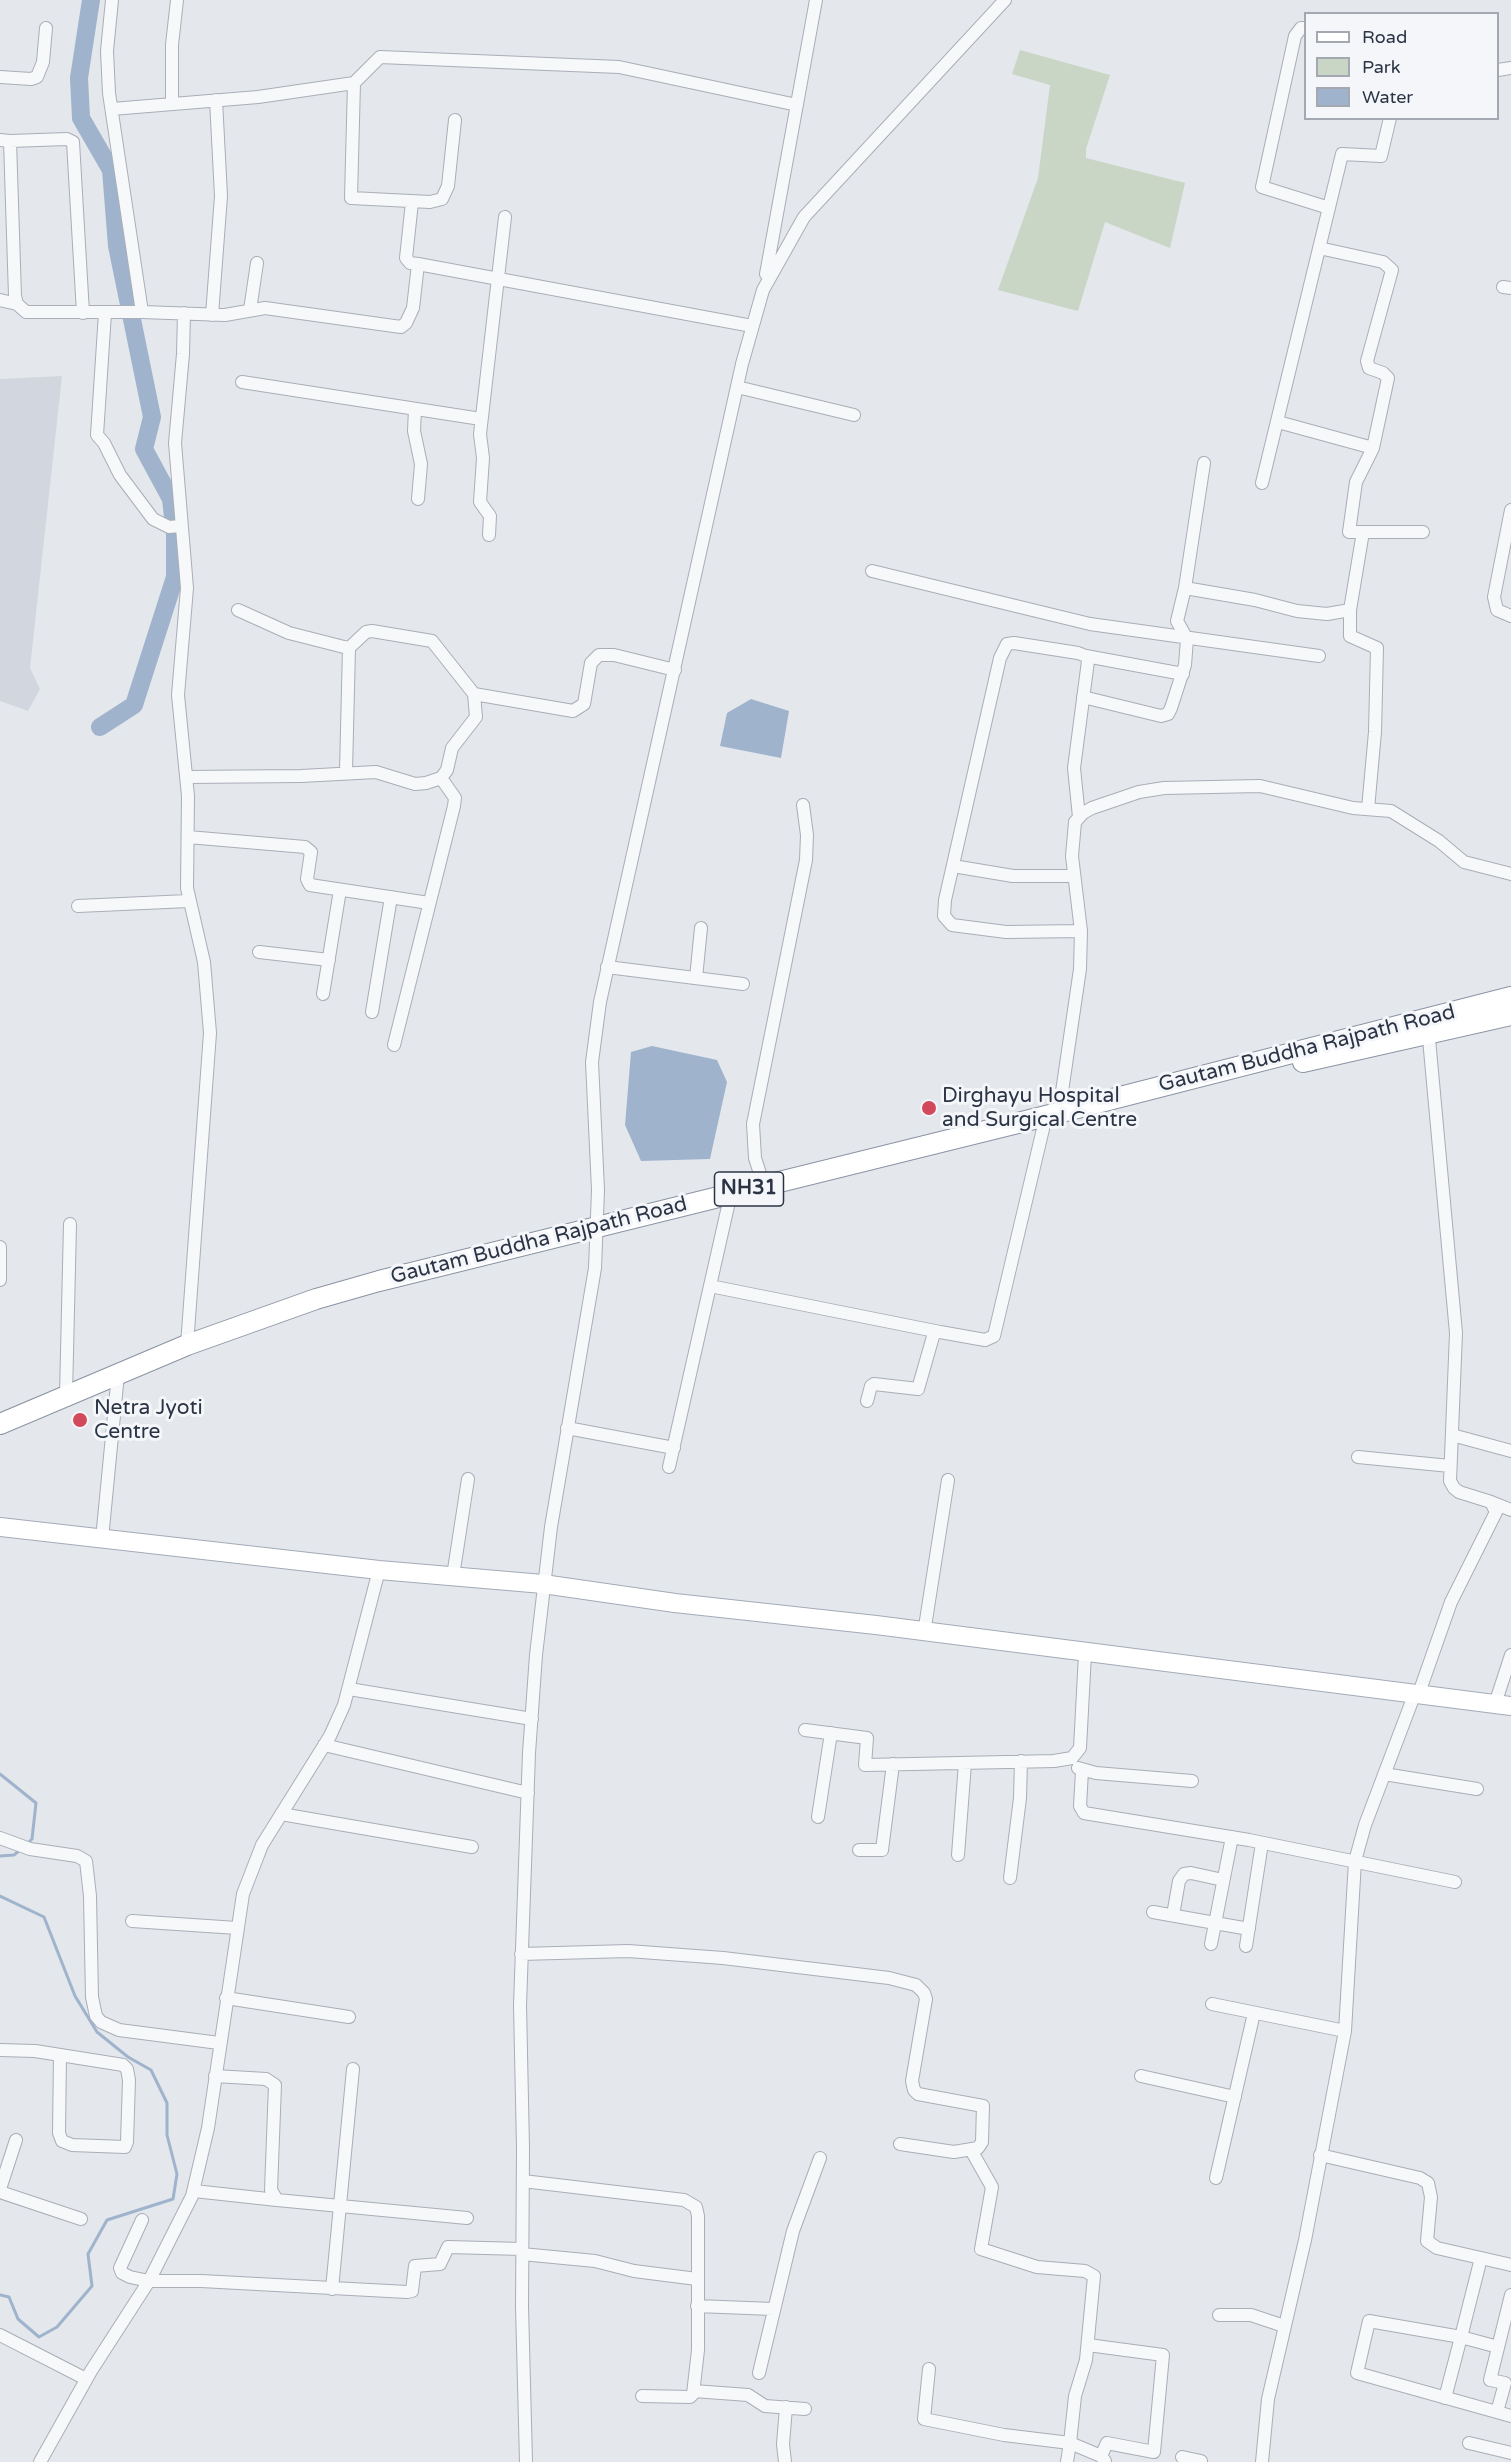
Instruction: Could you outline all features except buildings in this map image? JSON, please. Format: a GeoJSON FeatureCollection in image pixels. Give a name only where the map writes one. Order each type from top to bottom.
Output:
{"type":"FeatureCollection","features":[{"type":"Feature","properties":{"kind":"highway","name":"Gautam Buddha Rajpath Road"},"geometry":{"type":"LineString","coordinates":[[0,1424],[66,1395],[118,1379],[188,1345],[327,1296],[730,1200],[764,1186],[1059,1112],[1428,1026],[1511,997]]}},
{"type":"Feature","properties":{"kind":"highway","name":"NH31"},"geometry":{"type":"LineString","coordinates":[[730,1200],[1043,1129],[1304,1062],[1428,1026],[1511,1015]]}},
{"type":"Feature","properties":{"kind":"highway","name":"NH31"},"geometry":{"type":"LineString","coordinates":[[0,1434],[118,1379],[203,1349],[345,1301],[598,1230]]}},
{"type":"Feature","properties":{"kind":"main road"},"geometry":{"type":"LineString","coordinates":[[0,1527],[379,1570],[543,1584],[1503,1705]]}},
{"type":"Feature","properties":{"kind":"street"},"geometry":{"type":"LineString","coordinates":[[112,0],[107,51],[112,109],[140,312]]}},
{"type":"Feature","properties":{"kind":"street"},"geometry":{"type":"LineString","coordinates":[[172,104],[172,45],[177,0]]}},
{"type":"Feature","properties":{"kind":"street"},"geometry":{"type":"LineString","coordinates":[[526,2462],[522,2252],[521,1954],[528,1793],[543,1584],[595,1268],[598,1230],[592,1062],[607,967],[737,387],[763,290],[816,0]]}},
{"type":"Feature","properties":{"kind":"street"},"geometry":{"type":"LineString","coordinates":[[763,290],[804,217],[1005,0]]}},
{"type":"Feature","properties":{"kind":"street"},"geometry":{"type":"LineString","coordinates":[[0,77],[31,79],[37,77],[44,62],[46,28]]}},
{"type":"Feature","properties":{"kind":"street"},"geometry":{"type":"LineString","coordinates":[[1304,28],[1300,28],[1295,36],[1262,187],[1329,208]]}},
{"type":"Feature","properties":{"kind":"street"},"geometry":{"type":"LineString","coordinates":[[112,109],[216,100],[354,83],[380,57],[437,62],[567,63],[619,67],[797,105]]}},
{"type":"Feature","properties":{"kind":"street"},"geometry":{"type":"LineString","coordinates":[[354,83],[351,198],[438,202],[445,194],[455,120]]}},
{"type":"Feature","properties":{"kind":"street"},"geometry":{"type":"LineString","coordinates":[[212,315],[221,196],[216,100]]}},
{"type":"Feature","properties":{"kind":"street"},"geometry":{"type":"LineString","coordinates":[[1262,483],[1342,154],[1381,156],[1390,120]]}},
{"type":"Feature","properties":{"kind":"street"},"geometry":{"type":"LineString","coordinates":[[17,304],[6,195],[5,140],[67,139],[74,141],[83,313]]}},
{"type":"Feature","properties":{"kind":"street"},"geometry":{"type":"LineString","coordinates":[[412,202],[406,258],[410,262],[752,326]]}},
{"type":"Feature","properties":{"kind":"street"},"geometry":{"type":"LineString","coordinates":[[489,535],[490,516],[480,502],[483,458],[481,419],[505,217]]}},
{"type":"Feature","properties":{"kind":"street"},"geometry":{"type":"LineString","coordinates":[[1319,248],[1383,262],[1392,270],[1367,361],[1369,368],[1383,373],[1388,378],[1373,448],[1356,482],[1349,532],[1423,532]]}},
{"type":"Feature","properties":{"kind":"street"},"geometry":{"type":"LineString","coordinates":[[250,310],[257,262]]}},
{"type":"Feature","properties":{"kind":"street"},"geometry":{"type":"LineString","coordinates":[[0,300],[17,304],[26,312],[231,315],[250,310],[276,309],[401,327],[406,323],[413,308],[418,264]]}},
{"type":"Feature","properties":{"kind":"street"},"geometry":{"type":"LineString","coordinates":[[105,313],[97,435],[104,443],[120,476],[153,519],[175,526]]}},
{"type":"Feature","properties":{"kind":"street"},"geometry":{"type":"LineString","coordinates":[[184,313],[183,354],[175,443],[175,526],[187,588],[178,695],[186,777],[188,901],[204,962],[210,1033],[188,1345]]}},
{"type":"Feature","properties":{"kind":"street"},"geometry":{"type":"LineString","coordinates":[[242,382],[481,419]]}},
{"type":"Feature","properties":{"kind":"street"},"geometry":{"type":"LineString","coordinates":[[737,387],[854,416]]}},
{"type":"Feature","properties":{"kind":"street"},"geometry":{"type":"LineString","coordinates":[[415,409],[414,431],[421,464],[418,499]]}},
{"type":"Feature","properties":{"kind":"street"},"geometry":{"type":"LineString","coordinates":[[1278,422],[1373,448]]}},
{"type":"Feature","properties":{"kind":"street"},"geometry":{"type":"LineString","coordinates":[[1083,697],[1165,716],[1171,708],[1183,674],[1187,639],[1177,621],[1185,588],[1204,463]]}},
{"type":"Feature","properties":{"kind":"street"},"geometry":{"type":"LineString","coordinates":[[1511,510],[1494,597],[1497,610],[1511,616]]}},
{"type":"Feature","properties":{"kind":"street"},"geometry":{"type":"LineString","coordinates":[[1363,532],[1350,610],[1350,636],[1377,648],[1375,732],[1368,809]]}},
{"type":"Feature","properties":{"kind":"street"},"geometry":{"type":"LineString","coordinates":[[872,571],[1090,624],[1318,656]]}},
{"type":"Feature","properties":{"kind":"street"},"geometry":{"type":"LineString","coordinates":[[1185,588],[1255,600],[1297,611],[1327,614],[1350,610]]}},
{"type":"Feature","properties":{"kind":"street"},"geometry":{"type":"LineString","coordinates":[[238,610],[290,633],[349,648]]}},
{"type":"Feature","properties":{"kind":"street"},"geometry":{"type":"LineString","coordinates":[[186,777],[301,776],[346,771],[376,772],[415,784],[441,778],[447,770],[452,748],[476,717],[474,693],[432,641],[372,630],[366,632],[349,648],[346,771]]}},
{"type":"Feature","properties":{"kind":"street"},"geometry":{"type":"LineString","coordinates":[[1081,932],[1006,932],[952,924],[947,921],[944,909],[1003,649],[1014,643],[1183,674]]}},
{"type":"Feature","properties":{"kind":"street"},"geometry":{"type":"LineString","coordinates":[[474,693],[573,711],[584,704],[591,663],[599,655],[614,655],[675,670]]}},
{"type":"Feature","properties":{"kind":"street"},"geometry":{"type":"LineString","coordinates":[[1079,817],[1074,768],[1088,669],[1086,656]]}},
{"type":"Feature","properties":{"kind":"street"},"geometry":{"type":"LineString","coordinates":[[394,1045],[454,806],[455,798],[441,778]]}},
{"type":"Feature","properties":{"kind":"street"},"geometry":{"type":"LineString","coordinates":[[1059,1112],[1079,978],[1081,932],[1074,876],[1073,829],[1079,817],[1092,808],[1139,792],[1164,788],[1244,785],[1277,789],[1353,808],[1383,810],[1397,814],[1440,841],[1464,862],[1510,871]]}},
{"type":"Feature","properties":{"kind":"street"},"geometry":{"type":"LineString","coordinates":[[764,1186],[755,1158],[753,1124],[806,861],[807,836],[803,806]]}},
{"type":"Feature","properties":{"kind":"street"},"geometry":{"type":"LineString","coordinates":[[188,837],[305,847],[311,852],[308,883],[429,903]]}},
{"type":"Feature","properties":{"kind":"street"},"geometry":{"type":"LineString","coordinates":[[953,866],[1013,876],[1074,876]]}},
{"type":"Feature","properties":{"kind":"street"},"geometry":{"type":"LineString","coordinates":[[323,994],[340,890]]}},
{"type":"Feature","properties":{"kind":"street"},"geometry":{"type":"LineString","coordinates":[[372,1012],[391,897]]}},
{"type":"Feature","properties":{"kind":"street"},"geometry":{"type":"LineString","coordinates":[[78,906],[188,901]]}},
{"type":"Feature","properties":{"kind":"street"},"geometry":{"type":"LineString","coordinates":[[696,978],[701,928]]}},
{"type":"Feature","properties":{"kind":"street"},"geometry":{"type":"LineString","coordinates":[[259,952],[329,960]]}},
{"type":"Feature","properties":{"kind":"street"},"geometry":{"type":"LineString","coordinates":[[607,967],[742,984]]}},
{"type":"Feature","properties":{"kind":"street"},"geometry":{"type":"LineString","coordinates":[[1428,1026],[1456,1333],[1450,1466],[1454,1488],[1511,1510]]}},
{"type":"Feature","properties":{"kind":"street"},"geometry":{"type":"LineString","coordinates":[[710,1286],[985,1340],[993,1336],[1043,1129]]}},
{"type":"Feature","properties":{"kind":"street"},"geometry":{"type":"LineString","coordinates":[[669,1467],[730,1200]]}},
{"type":"Feature","properties":{"kind":"street"},"geometry":{"type":"LineString","coordinates":[[66,1395],[70,1224]]}},
{"type":"Feature","properties":{"kind":"street"},"geometry":{"type":"LineString","coordinates":[[0,1248],[0,1280]]}},
{"type":"Feature","properties":{"kind":"street"},"geometry":{"type":"LineString","coordinates":[[867,1401],[871,1386],[874,1384],[918,1389],[931,1337],[940,1332]]}},
{"type":"Feature","properties":{"kind":"street"},"geometry":{"type":"LineString","coordinates":[[102,1539],[118,1379]]}},
{"type":"Feature","properties":{"kind":"street"},"geometry":{"type":"LineString","coordinates":[[567,1428],[674,1448]]}},
{"type":"Feature","properties":{"kind":"street"},"geometry":{"type":"LineString","coordinates":[[1452,1435],[1511,1451]]}},
{"type":"Feature","properties":{"kind":"street"},"geometry":{"type":"LineString","coordinates":[[1358,1457],[1450,1466]]}},
{"type":"Feature","properties":{"kind":"street"},"geometry":{"type":"LineString","coordinates":[[453,1576],[468,1479]]}},
{"type":"Feature","properties":{"kind":"street"},"geometry":{"type":"LineString","coordinates":[[924,1633],[948,1480]]}},
{"type":"Feature","properties":{"kind":"street"},"geometry":{"type":"LineString","coordinates":[[1262,2462],[1269,2399],[1305,2240],[1345,2031],[1355,1861],[1365,1825],[1451,1602],[1492,1523],[1496,1512],[1491,1502]]}},
{"type":"Feature","properties":{"kind":"street"},"geometry":{"type":"LineString","coordinates":[[40,2462],[86,2379],[149,2281],[177,2230],[194,2191],[206,2139],[237,1928],[250,1870],[281,1814],[324,1745],[349,1689],[379,1570]]}},
{"type":"Feature","properties":{"kind":"street"},"geometry":{"type":"LineString","coordinates":[[1085,1654],[1082,1734],[1077,1767],[1082,1771],[1192,1781]]}},
{"type":"Feature","properties":{"kind":"street"},"geometry":{"type":"LineString","coordinates":[[1503,1705],[1511,1655]]}},
{"type":"Feature","properties":{"kind":"street"},"geometry":{"type":"LineString","coordinates":[[349,1689],[532,1719]]}},
{"type":"Feature","properties":{"kind":"street"},"geometry":{"type":"LineString","coordinates":[[805,1730],[867,1738],[865,1765],[1066,1759],[1077,1755]]}},
{"type":"Feature","properties":{"kind":"street"},"geometry":{"type":"LineString","coordinates":[[818,1817],[831,1733]]}},
{"type":"Feature","properties":{"kind":"street"},"geometry":{"type":"LineString","coordinates":[[324,1745],[528,1793]]}},
{"type":"Feature","properties":{"kind":"street"},"geometry":{"type":"LineString","coordinates":[[1010,1878],[1021,1761]]}},
{"type":"Feature","properties":{"kind":"street"},"geometry":{"type":"LineString","coordinates":[[958,1855],[965,1762]]}},
{"type":"Feature","properties":{"kind":"street"},"geometry":{"type":"LineString","coordinates":[[859,1850],[882,1850],[893,1764]]}},
{"type":"Feature","properties":{"kind":"street"},"geometry":{"type":"LineString","coordinates":[[1082,1771],[1080,1806],[1084,1813],[1262,1843],[1455,1882]]}},
{"type":"Feature","properties":{"kind":"street"},"geometry":{"type":"LineString","coordinates":[[1384,1774],[1477,1789]]}},
{"type":"Feature","properties":{"kind":"street"},"geometry":{"type":"LineString","coordinates":[[281,1814],[472,1847]]}},
{"type":"Feature","properties":{"kind":"street"},"geometry":{"type":"LineString","coordinates":[[0,1838],[30,1849],[77,1856],[86,1861],[90,1896],[92,1997],[96,2016],[101,2022],[119,2030],[219,2043]]}},
{"type":"Feature","properties":{"kind":"street"},"geometry":{"type":"LineString","coordinates":[[1211,1944],[1232,1838]]}},
{"type":"Feature","properties":{"kind":"street"},"geometry":{"type":"LineString","coordinates":[[1246,1946],[1262,1843]]}},
{"type":"Feature","properties":{"kind":"street"},"geometry":{"type":"LineString","coordinates":[[1173,1915],[1179,1881],[1184,1874],[1191,1873],[1223,1880]]}},
{"type":"Feature","properties":{"kind":"street"},"geometry":{"type":"LineString","coordinates":[[1153,1912],[1216,1921],[1249,1929]]}},
{"type":"Feature","properties":{"kind":"street"},"geometry":{"type":"LineString","coordinates":[[132,1921],[237,1928]]}},
{"type":"Feature","properties":{"kind":"street"},"geometry":{"type":"LineString","coordinates":[[521,1954],[573,1950],[734,1959],[909,1982],[921,1988],[926,1999],[912,2081],[914,2090],[918,2094],[983,2106],[982,2142],[978,2148],[971,2150],[945,2152],[900,2144]]}},
{"type":"Feature","properties":{"kind":"street"},"geometry":{"type":"LineString","coordinates":[[226,1998],[350,2017]]}},
{"type":"Feature","properties":{"kind":"street"},"geometry":{"type":"LineString","coordinates":[[1212,2004],[1345,2031]]}},
{"type":"Feature","properties":{"kind":"street"},"geometry":{"type":"LineString","coordinates":[[1216,2178],[1254,2013]]}},
{"type":"Feature","properties":{"kind":"street"},"geometry":{"type":"LineString","coordinates":[[0,2050],[14,2049],[60,2055],[117,2064],[127,2069],[129,2080],[125,2147],[72,2145],[62,2141],[59,2133],[60,2055]]}},
{"type":"Feature","properties":{"kind":"street"},"geometry":{"type":"LineString","coordinates":[[332,2289],[353,2069]]}},
{"type":"Feature","properties":{"kind":"street"},"geometry":{"type":"LineString","coordinates":[[215,2076],[266,2079],[274,2085],[271,2190],[276,2200]]}},
{"type":"Feature","properties":{"kind":"street"},"geometry":{"type":"LineString","coordinates":[[1141,2076],[1235,2097]]}},
{"type":"Feature","properties":{"kind":"street"},"geometry":{"type":"LineString","coordinates":[[16,2140],[0,2191],[81,2219]]}},
{"type":"Feature","properties":{"kind":"street"},"geometry":{"type":"LineString","coordinates":[[971,2150],[992,2187],[981,2249],[1037,2267],[1092,2273],[1095,2282],[1088,2345],[1075,2396],[1067,2462]]}},
{"type":"Feature","properties":{"kind":"street"},"geometry":{"type":"LineString","coordinates":[[1320,2155],[1420,2178],[1428,2182],[1431,2197],[1427,2241],[1437,2248],[1511,2265]]}},
{"type":"Feature","properties":{"kind":"street"},"geometry":{"type":"LineString","coordinates":[[759,2373],[793,2231],[820,2157]]}},
{"type":"Feature","properties":{"kind":"street"},"geometry":{"type":"LineString","coordinates":[[523,2181],[690,2202],[696,2207],[698,2216],[698,2350],[694,2391],[690,2397],[642,2396]]}},
{"type":"Feature","properties":{"kind":"street"},"geometry":{"type":"LineString","coordinates":[[194,2191],[467,2218]]}},
{"type":"Feature","properties":{"kind":"street"},"geometry":{"type":"LineString","coordinates":[[142,2220],[120,2268],[122,2273],[130,2277],[149,2281],[406,2292],[412,2291],[415,2266],[440,2264],[448,2247],[522,2252],[595,2261],[634,2271],[697,2279]]}},
{"type":"Feature","properties":{"kind":"street"},"geometry":{"type":"LineString","coordinates":[[1445,2398],[1481,2258]]}},
{"type":"Feature","properties":{"kind":"street"},"geometry":{"type":"LineString","coordinates":[[1497,2412],[1504,2383],[1490,2380],[1511,2295]]}},
{"type":"Feature","properties":{"kind":"street"},"geometry":{"type":"LineString","coordinates":[[697,2306],[773,2309]]}},
{"type":"Feature","properties":{"kind":"street"},"geometry":{"type":"LineString","coordinates":[[1219,2315],[1251,2315],[1284,2326]]}},
{"type":"Feature","properties":{"kind":"street"},"geometry":{"type":"LineString","coordinates":[[1498,2347],[1461,2337],[1369,2321],[1357,2373],[1511,2416]]}},
{"type":"Feature","properties":{"kind":"street"},"geometry":{"type":"LineString","coordinates":[[0,2335],[86,2379]]}},
{"type":"Feature","properties":{"kind":"street"},"geometry":{"type":"LineString","coordinates":[[930,2369],[924,2419],[1004,2435],[1070,2443],[1103,2459],[1107,2443],[1154,2452],[1163,2355],[1088,2345]]}},
{"type":"Feature","properties":{"kind":"street"},"geometry":{"type":"LineString","coordinates":[[694,2391],[748,2395],[765,2406],[805,2409]]}},
{"type":"Feature","properties":{"kind":"street"},"geometry":{"type":"LineString","coordinates":[[785,2462],[783,2444],[786,2407]]}},
{"type":"Feature","properties":{"kind":"street"},"geometry":{"type":"LineString","coordinates":[[1468,2443],[1511,2453]]}},
{"type":"Feature","properties":{"kind":"street"},"geometry":{"type":"LineString","coordinates":[[1182,2457],[1204,2462]]}},
{"type":"Feature","properties":{"kind":"shaded area"},"geometry":{"type":"Polygon","coordinates":[[[62,376],[30,668],[40,689],[28,711],[0,701],[0,379],[62,376]]]}},
{"type":"Feature","properties":{"kind":"green space"},"geometry":{"type":"Polygon","coordinates":[[[1020,50],[1110,75],[1086,149],[1086,158],[1185,183],[1170,248],[1105,222],[1078,311],[998,290],[1038,178],[1050,85],[1012,74],[1020,50]]]}},
{"type":"Feature","properties":{"kind":"water"},"geometry":{"type":"Polygon","coordinates":[[[751,699],[789,711],[781,758],[720,746],[727,713],[751,699]]]}},
{"type":"Feature","properties":{"kind":"water"},"geometry":{"type":"Polygon","coordinates":[[[652,1046],[717,1060],[727,1082],[710,1159],[641,1161],[625,1125],[631,1052],[652,1046]]]}},
{"type":"Feature","properties":{"kind":"waterway"},"geometry":{"type":"LineString","coordinates":[[91,0],[79,78],[81,118],[111,170],[117,246],[152,417],[144,449],[171,499],[175,535],[175,577],[134,705],[100,727]]}},
{"type":"Feature","properties":{"kind":"waterway"},"geometry":{"type":"LineString","coordinates":[[0,1774],[36,1803],[32,1839],[26,1845]]}},
{"type":"Feature","properties":{"kind":"waterway"},"geometry":{"type":"LineString","coordinates":[[0,1856],[14,1855],[21,1849]]}},
{"type":"Feature","properties":{"kind":"waterway"},"geometry":{"type":"LineString","coordinates":[[0,1896],[44,1917],[75,1996],[97,2032],[128,2057],[151,2070],[167,2103],[167,2135],[177,2174],[173,2199],[107,2220],[88,2254],[92,2286],[57,2327],[39,2337],[18,2319],[9,2297],[0,2295]]}},
{"type":"Feature","properties":{"kind":"place","name":"Dirghayu Hospital and Surgical Centre"},"geometry":{"type":"Point","coordinates":[929,1108]}},
{"type":"Feature","properties":{"kind":"place","name":"Netra Jyoti Centre"},"geometry":{"type":"Point","coordinates":[80,1420]}}]}
